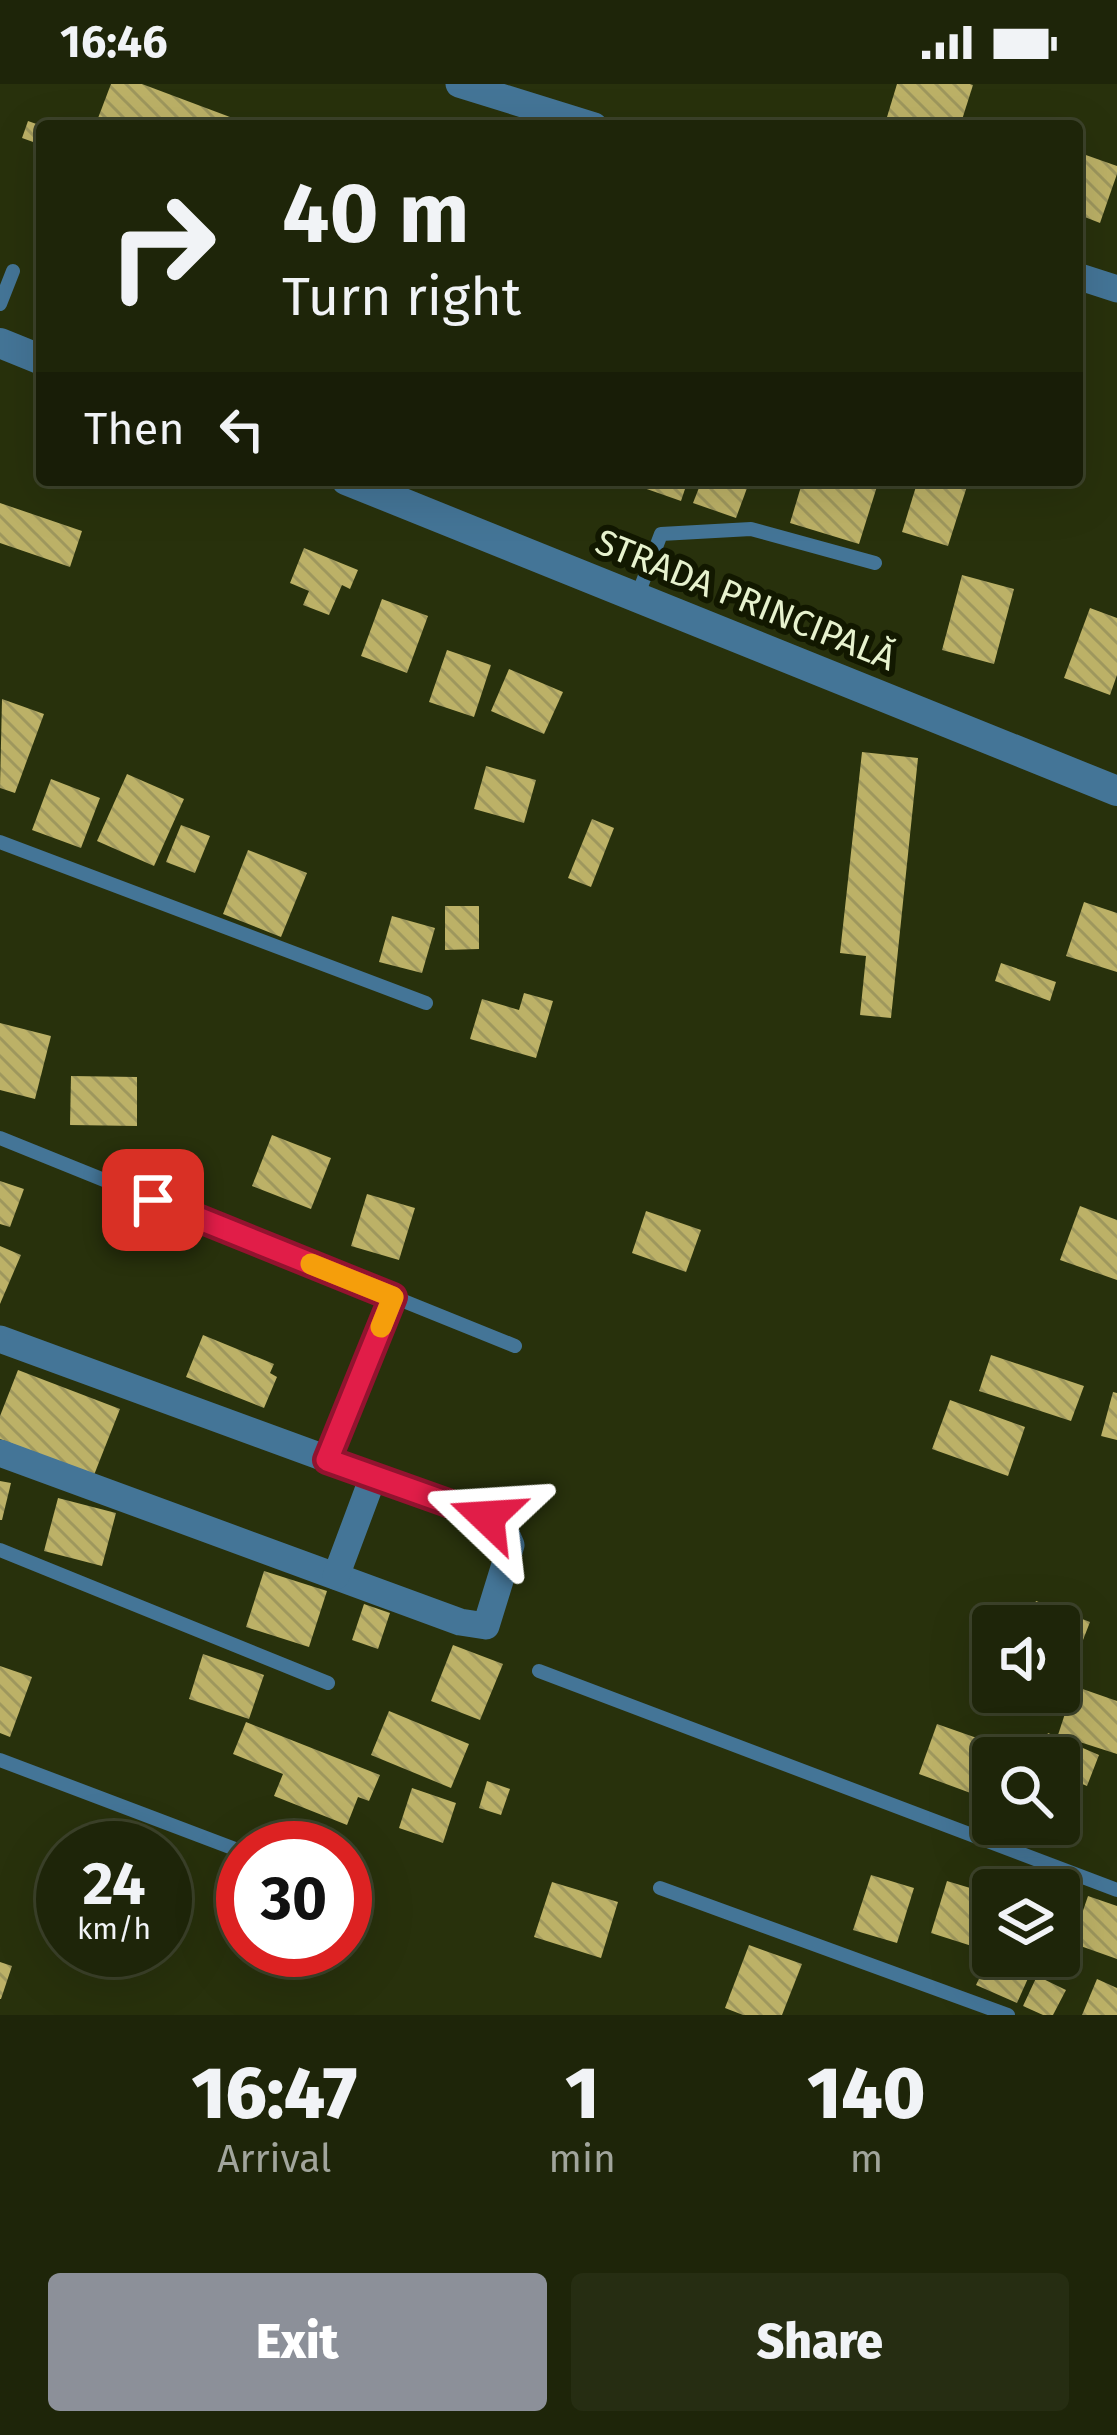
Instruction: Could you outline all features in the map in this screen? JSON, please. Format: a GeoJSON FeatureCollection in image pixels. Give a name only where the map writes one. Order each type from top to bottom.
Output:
{"type":"FeatureCollection","features":[{"type":"Feature","properties":{"kind":"street"},"geometry":{"type":"LineString","coordinates":[[459,84],[575,120]]}},
{"type":"Feature","properties":{"kind":"street"},"geometry":{"type":"LineString","coordinates":[[1083,278],[1117,289]]}},
{"type":"Feature","properties":{"kind":"street"},"geometry":{"type":"LineString","coordinates":[[0,343],[36,358]]}},
{"type":"Feature","properties":{"kind":"street","name":"STRADA PRINCIPALĂ"},"geometry":{"type":"LineString","coordinates":[[361,486],[1117,791]]}},
{"type":"Feature","properties":{"kind":"street"},"geometry":{"type":"LineString","coordinates":[[0,1339],[487,1517],[504,1528],[511,1545],[486,1626],[460,1622],[0,1453]]}},
{"type":"Feature","properties":{"kind":"street"},"geometry":{"type":"LineString","coordinates":[[336,1576],[373,1477]]}},
{"type":"Feature","properties":{"kind":"lane"},"geometry":{"type":"LineString","coordinates":[[0,304],[14,271]]}},
{"type":"Feature","properties":{"kind":"lane"},"geometry":{"type":"LineString","coordinates":[[637,597],[661,534],[751,529],[874,563]]}},
{"type":"Feature","properties":{"kind":"lane"},"geometry":{"type":"LineString","coordinates":[[0,842],[426,1003]]}},
{"type":"Feature","properties":{"kind":"lane"},"geometry":{"type":"LineString","coordinates":[[0,1138],[514,1346]]}},
{"type":"Feature","properties":{"kind":"lane"},"geometry":{"type":"LineString","coordinates":[[327,1460],[393,1297]]}},
{"type":"Feature","properties":{"kind":"lane"},"geometry":{"type":"LineString","coordinates":[[0,1550],[328,1683]]}},
{"type":"Feature","properties":{"kind":"lane"},"geometry":{"type":"LineString","coordinates":[[538,1671],[1117,1890]]}},
{"type":"Feature","properties":{"kind":"lane"},"geometry":{"type":"LineString","coordinates":[[0,1760],[216,1842]]}},
{"type":"Feature","properties":{"kind":"lane"},"geometry":{"type":"LineString","coordinates":[[660,1888],[1008,2015]]}},
{"type":"Feature","properties":{"kind":"building"},"geometry":{"type":"Polygon","coordinates":[[[111,84],[142,84],[238,120],[97,120],[111,84]]]}},
{"type":"Feature","properties":{"kind":"building"},"geometry":{"type":"Polygon","coordinates":[[[897,84],[973,85],[962,120],[887,117],[897,84]]]}},
{"type":"Feature","properties":{"kind":"building"},"geometry":{"type":"Polygon","coordinates":[[[28,121],[36,124],[36,143],[22,138],[28,121]]]}},
{"type":"Feature","properties":{"kind":"building"},"geometry":{"type":"Polygon","coordinates":[[[1083,154],[1117,166],[1100,223],[1083,216],[1083,154]]]}},
{"type":"Feature","properties":{"kind":"building"},"geometry":{"type":"Polygon","coordinates":[[[638,486],[686,486],[681,501],[638,486]]]}},
{"type":"Feature","properties":{"kind":"building"},"geometry":{"type":"Polygon","coordinates":[[[700,486],[748,486],[736,518],[693,503],[700,486]]]}},
{"type":"Feature","properties":{"kind":"building"},"geometry":{"type":"Polygon","coordinates":[[[801,486],[877,486],[859,544],[790,523],[801,486]]]}},
{"type":"Feature","properties":{"kind":"building"},"geometry":{"type":"Polygon","coordinates":[[[916,486],[967,486],[948,546],[902,532],[916,486]]]}},
{"type":"Feature","properties":{"kind":"building"},"geometry":{"type":"Polygon","coordinates":[[[0,503],[82,531],[70,567],[0,543],[0,503]]]}},
{"type":"Feature","properties":{"kind":"building"},"geometry":{"type":"Polygon","coordinates":[[[304,548],[358,570],[350,589],[342,585],[329,615],[303,605],[309,591],[290,583],[304,548]]]}},
{"type":"Feature","properties":{"kind":"building"},"geometry":{"type":"Polygon","coordinates":[[[962,575],[1014,589],[994,664],[942,650],[962,575]]]}},
{"type":"Feature","properties":{"kind":"building"},"geometry":{"type":"Polygon","coordinates":[[[382,599],[428,616],[407,673],[361,656],[382,599]]]}},
{"type":"Feature","properties":{"kind":"building"},"geometry":{"type":"Polygon","coordinates":[[[1090,608],[1117,618],[1117,675],[1110,695],[1064,678],[1090,608]]]}},
{"type":"Feature","properties":{"kind":"building"},"geometry":{"type":"Polygon","coordinates":[[[447,650],[491,665],[474,717],[429,702],[447,650]]]}},
{"type":"Feature","properties":{"kind":"building"},"geometry":{"type":"Polygon","coordinates":[[[509,669],[563,692],[544,734],[491,711],[509,669]]]}},
{"type":"Feature","properties":{"kind":"building"},"geometry":{"type":"Polygon","coordinates":[[[2,699],[44,714],[15,793],[0,788],[2,699]]]}},
{"type":"Feature","properties":{"kind":"building"},"geometry":{"type":"Polygon","coordinates":[[[862,752],[918,758],[891,1018],[860,1015],[866,956],[840,953],[862,752]]]}},
{"type":"Feature","properties":{"kind":"building"},"geometry":{"type":"Polygon","coordinates":[[[486,766],[536,780],[524,823],[474,809],[486,766]]]}},
{"type":"Feature","properties":{"kind":"building"},"geometry":{"type":"Polygon","coordinates":[[[127,774],[184,799],[154,866],[97,841],[127,774]]]}},
{"type":"Feature","properties":{"kind":"building"},"geometry":{"type":"Polygon","coordinates":[[[51,779],[100,798],[81,848],[32,830],[51,779]]]}},
{"type":"Feature","properties":{"kind":"building"},"geometry":{"type":"Polygon","coordinates":[[[592,819],[614,828],[591,887],[568,878],[592,819]]]}},
{"type":"Feature","properties":{"kind":"building"},"geometry":{"type":"Polygon","coordinates":[[[181,825],[210,836],[195,873],[166,862],[181,825]]]}},
{"type":"Feature","properties":{"kind":"building"},"geometry":{"type":"Polygon","coordinates":[[[248,850],[307,873],[281,937],[223,914],[248,850]]]}},
{"type":"Feature","properties":{"kind":"building"},"geometry":{"type":"Polygon","coordinates":[[[1084,902],[1117,913],[1117,972],[1066,956],[1084,902]]]}},
{"type":"Feature","properties":{"kind":"building"},"geometry":{"type":"Polygon","coordinates":[[[445,906],[479,906],[479,949],[445,950],[445,906]]]}},
{"type":"Feature","properties":{"kind":"building"},"geometry":{"type":"Polygon","coordinates":[[[392,916],[435,928],[422,973],[379,962],[392,916]]]}},
{"type":"Feature","properties":{"kind":"building"},"geometry":{"type":"Polygon","coordinates":[[[1001,963],[1056,982],[1050,1001],[995,981],[1001,963]]]}},
{"type":"Feature","properties":{"kind":"building"},"geometry":{"type":"Polygon","coordinates":[[[524,993],[553,1001],[536,1058],[470,1039],[482,999],[519,1010],[524,993]]]}},
{"type":"Feature","properties":{"kind":"building"},"geometry":{"type":"Polygon","coordinates":[[[0,1023],[51,1036],[35,1099],[0,1090],[0,1023]]]}},
{"type":"Feature","properties":{"kind":"building"},"geometry":{"type":"Polygon","coordinates":[[[71,1076],[137,1077],[137,1126],[70,1125],[71,1076]]]}},
{"type":"Feature","properties":{"kind":"building"},"geometry":{"type":"Polygon","coordinates":[[[272,1135],[331,1158],[311,1209],[252,1186],[272,1135]]]}},
{"type":"Feature","properties":{"kind":"building"},"geometry":{"type":"Polygon","coordinates":[[[0,1181],[24,1189],[10,1227],[0,1224],[0,1181]]]}},
{"type":"Feature","properties":{"kind":"building"},"geometry":{"type":"Polygon","coordinates":[[[367,1194],[415,1208],[399,1260],[351,1246],[367,1194]]]}},
{"type":"Feature","properties":{"kind":"building"},"geometry":{"type":"Polygon","coordinates":[[[1080,1206],[1117,1220],[1117,1280],[1060,1260],[1080,1206]]]}},
{"type":"Feature","properties":{"kind":"building"},"geometry":{"type":"Polygon","coordinates":[[[646,1211],[701,1230],[686,1272],[632,1253],[646,1211]]]}},
{"type":"Feature","properties":{"kind":"building"},"geometry":{"type":"Polygon","coordinates":[[[0,1246],[21,1255],[0,1304],[0,1246]]]}},
{"type":"Feature","properties":{"kind":"building"},"geometry":{"type":"Polygon","coordinates":[[[203,1335],[274,1364],[270,1373],[277,1377],[264,1408],[186,1377],[203,1335]]]}},
{"type":"Feature","properties":{"kind":"building"},"geometry":{"type":"Polygon","coordinates":[[[991,1355],[1084,1386],[1071,1421],[979,1391],[991,1355]]]}},
{"type":"Feature","properties":{"kind":"building"},"geometry":{"type":"Polygon","coordinates":[[[18,1370],[120,1409],[94,1475],[0,1439],[0,1416],[18,1370]]]}},
{"type":"Feature","properties":{"kind":"building"},"geometry":{"type":"Polygon","coordinates":[[[1113,1392],[1117,1393],[1117,1440],[1101,1436],[1113,1392]]]}},
{"type":"Feature","properties":{"kind":"building"},"geometry":{"type":"Polygon","coordinates":[[[950,1400],[1025,1427],[1008,1476],[932,1449],[950,1400]]]}},
{"type":"Feature","properties":{"kind":"building"},"geometry":{"type":"Polygon","coordinates":[[[0,1481],[11,1483],[2,1520],[0,1520],[0,1481]]]}},
{"type":"Feature","properties":{"kind":"building"},"geometry":{"type":"Polygon","coordinates":[[[58,1498],[116,1513],[102,1566],[44,1551],[58,1498]]]}},
{"type":"Feature","properties":{"kind":"building"},"geometry":{"type":"Polygon","coordinates":[[[264,1571],[327,1591],[309,1647],[246,1627],[264,1571]]]}},
{"type":"Feature","properties":{"kind":"building"},"geometry":{"type":"Polygon","coordinates":[[[364,1604],[390,1613],[378,1649],[352,1640],[364,1604]]]}},
{"type":"Feature","properties":{"kind":"building"},"geometry":{"type":"Polygon","coordinates":[[[1080,1618],[1090,1622],[1080,1648],[1080,1618]]]}},
{"type":"Feature","properties":{"kind":"building"},"geometry":{"type":"Polygon","coordinates":[[[453,1645],[503,1664],[480,1720],[431,1701],[453,1645]]]}},
{"type":"Feature","properties":{"kind":"building"},"geometry":{"type":"Polygon","coordinates":[[[203,1654],[264,1675],[249,1719],[189,1699],[203,1654]]]}},
{"type":"Feature","properties":{"kind":"building"},"geometry":{"type":"Polygon","coordinates":[[[0,1666],[32,1677],[10,1737],[0,1733],[0,1666]]]}},
{"type":"Feature","properties":{"kind":"building"},"geometry":{"type":"Polygon","coordinates":[[[1080,1688],[1117,1701],[1117,1754],[1080,1742],[1080,1737],[1058,1735],[1065,1713],[1080,1713],[1080,1688]]]}},
{"type":"Feature","properties":{"kind":"building"},"geometry":{"type":"Polygon","coordinates":[[[389,1711],[469,1744],[451,1788],[371,1755],[389,1711]]]}},
{"type":"Feature","properties":{"kind":"building"},"geometry":{"type":"Polygon","coordinates":[[[246,1722],[380,1775],[369,1801],[358,1797],[349,1821],[337,1821],[274,1796],[283,1774],[233,1754],[246,1722]]]}},
{"type":"Feature","properties":{"kind":"building"},"geometry":{"type":"Polygon","coordinates":[[[937,1724],[974,1737],[972,1794],[919,1774],[937,1724]]]}},
{"type":"Feature","properties":{"kind":"building"},"geometry":{"type":"Polygon","coordinates":[[[1080,1747],[1099,1755],[1087,1786],[1080,1783],[1080,1747]]]}},
{"type":"Feature","properties":{"kind":"building"},"geometry":{"type":"Polygon","coordinates":[[[487,1781],[510,1789],[501,1815],[479,1808],[487,1781]]]}},
{"type":"Feature","properties":{"kind":"building"},"geometry":{"type":"Polygon","coordinates":[[[412,1788],[456,1803],[443,1843],[399,1828],[412,1788]]]}},
{"type":"Feature","properties":{"kind":"building"},"geometry":{"type":"Polygon","coordinates":[[[871,1875],[914,1888],[897,1943],[853,1930],[871,1875]]]}},
{"type":"Feature","properties":{"kind":"building"},"geometry":{"type":"Polygon","coordinates":[[[947,1881],[972,1889],[972,1946],[931,1933],[947,1881]]]}},
{"type":"Feature","properties":{"kind":"building"},"geometry":{"type":"Polygon","coordinates":[[[552,1882],[618,1902],[601,1958],[534,1937],[552,1882]]]}},
{"type":"Feature","properties":{"kind":"building"},"geometry":{"type":"Polygon","coordinates":[[[1088,1896],[1117,1906],[1117,1959],[1080,1946],[1080,1920],[1088,1896]]]}},
{"type":"Feature","properties":{"kind":"building"},"geometry":{"type":"Polygon","coordinates":[[[749,1945],[802,1964],[782,2015],[743,2015],[725,2008],[749,1945]]]}},
{"type":"Feature","properties":{"kind":"building"},"geometry":{"type":"Polygon","coordinates":[[[0,1962],[12,1966],[1,1999],[0,1999],[0,1962]]]}},
{"type":"Feature","properties":{"kind":"building"},"geometry":{"type":"Polygon","coordinates":[[[980,1977],[1029,1977],[1017,2003],[976,1985],[980,1977]]]}},
{"type":"Feature","properties":{"kind":"building"},"geometry":{"type":"Polygon","coordinates":[[[1037,1977],[1066,1990],[1053,2015],[1023,2006],[1037,1977]]]}},
{"type":"Feature","properties":{"kind":"building"},"geometry":{"type":"Polygon","coordinates":[[[1097,1979],[1117,1988],[1117,2015],[1082,2015],[1097,1979]]]}},
{"type":"Feature","properties":{"kind":"slow traffic"},"geometry":{"type":"LineString","coordinates":[[311,1264],[393,1297],[381,1327]]}},
{"type":"Feature","properties":{"kind":"route"},"geometry":{"type":"LineString","coordinates":[[153,1200],[393,1297],[327,1460],[487,1517]]}}]}
